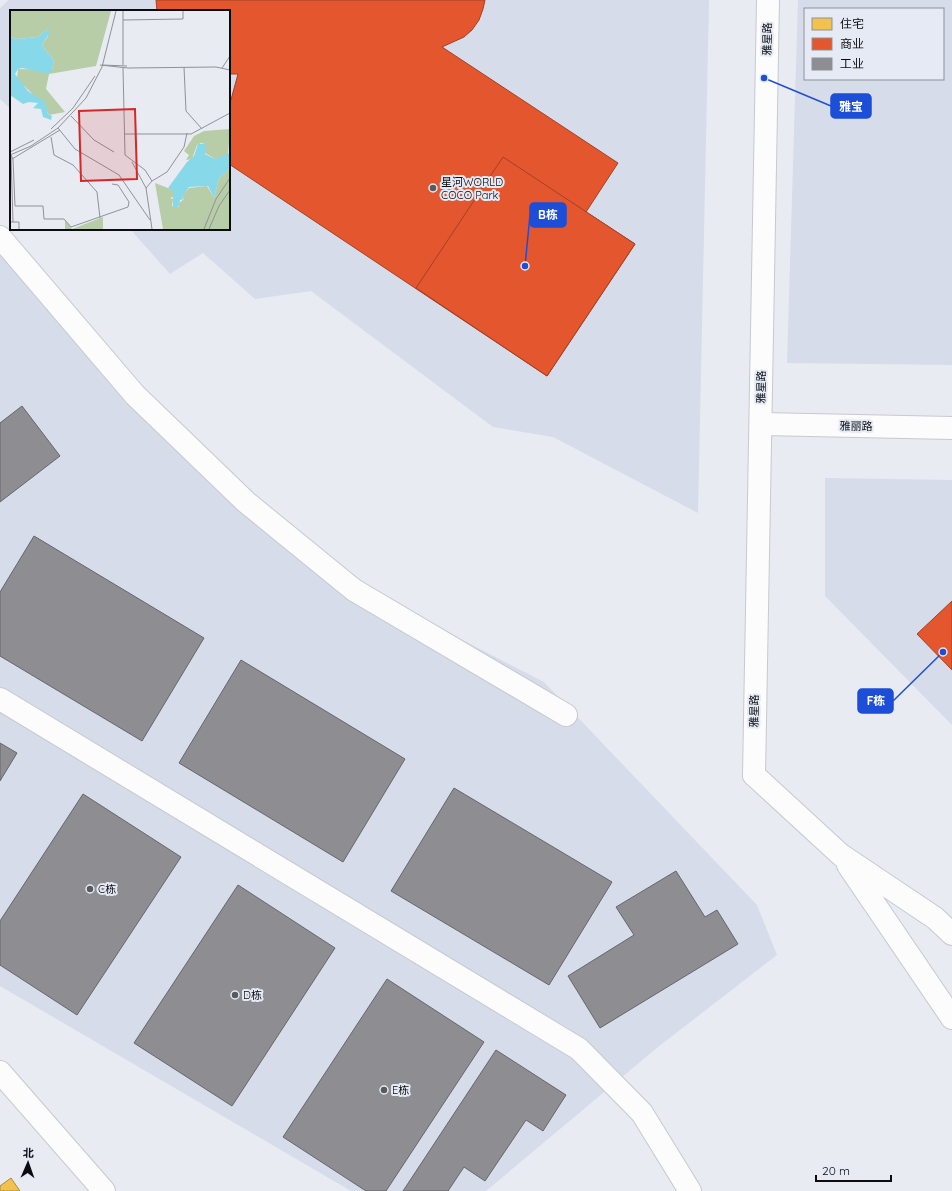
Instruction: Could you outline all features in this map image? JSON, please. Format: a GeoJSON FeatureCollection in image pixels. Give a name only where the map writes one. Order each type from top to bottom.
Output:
{"type":"FeatureCollection","features":[{"type":"Feature","properties":{"kind":"street","name":"雅星路"},"geometry":{"type":"LineString","coordinates":[[768,0],[754,775],[841,855]]}},
{"type":"Feature","properties":{"kind":"street"},"geometry":{"type":"LineString","coordinates":[[0,237],[135,395],[246,502],[354,590],[566,716]]}},
{"type":"Feature","properties":{"kind":"street","name":"雅丽路"},"geometry":{"type":"LineString","coordinates":[[761,424],[952,428]]}},
{"type":"Feature","properties":{"kind":"street"},"geometry":{"type":"LineString","coordinates":[[0,699],[579,1049],[642,1114],[690,1191]]}},
{"type":"Feature","properties":{"kind":"street"},"geometry":{"type":"LineString","coordinates":[[841,855],[934,918],[952,934]]}},
{"type":"Feature","properties":{"kind":"street"},"geometry":{"type":"LineString","coordinates":[[841,855],[952,1018]]}},
{"type":"Feature","properties":{"kind":"street"},"geometry":{"type":"LineString","coordinates":[[0,1072],[104,1191]]}},
{"type":"Feature","properties":{"kind":"shaded area"},"geometry":{"type":"Polygon","coordinates":[[[9,0],[709,0],[698,513],[553,437],[493,427],[311,291],[255,299],[203,253],[170,274],[131,230],[230,230],[230,10],[10,10],[10,108],[0,99],[0,8],[9,0]]]}},
{"type":"Feature","properties":{"kind":"shaded area"},"geometry":{"type":"Polygon","coordinates":[[[798,0],[952,0],[952,365],[787,363],[798,0]]]}},
{"type":"Feature","properties":{"kind":"shaded area"},"geometry":{"type":"Polygon","coordinates":[[[0,237],[298,556],[544,682],[757,905],[777,955],[658,1047],[486,1191],[351,1191],[0,986],[0,237]]]}},
{"type":"Feature","properties":{"kind":"shaded area"},"geometry":{"type":"Polygon","coordinates":[[[825,478],[952,480],[952,725],[825,596],[825,478]]]}},
{"type":"Feature","properties":{"kind":"building: 住宅"},"geometry":{"type":"Polygon","coordinates":[[[11,1178],[20,1191],[0,1191],[0,1186],[11,1178]]]}},
{"type":"Feature","properties":{"kind":"building: 商业","name":"星河WORLD COCO Park"},"geometry":{"type":"Polygon","coordinates":[[[156,0],[485,0],[479,20],[472,30],[464,37],[442,47],[618,163],[586,212],[635,244],[547,376],[230,165],[230,103],[238,74],[230,74],[230,10],[157,10],[156,0]]]}},
{"type":"Feature","properties":{"kind":"building: 商业"},"geometry":{"type":"Polygon","coordinates":[[[503,157],[635,244],[547,376],[416,288],[503,157]]]}},
{"type":"Feature","properties":{"kind":"building: 商业"},"geometry":{"type":"Polygon","coordinates":[[[952,601],[952,670],[917,634],[952,601]]]}},
{"type":"Feature","properties":{"kind":"building: 工业"},"geometry":{"type":"Polygon","coordinates":[[[22,406],[60,456],[0,502],[0,423],[22,406]]]}},
{"type":"Feature","properties":{"kind":"building: 工业"},"geometry":{"type":"Polygon","coordinates":[[[34,536],[204,638],[142,741],[0,656],[0,592],[34,536]]]}},
{"type":"Feature","properties":{"kind":"building: 工业"},"geometry":{"type":"Polygon","coordinates":[[[241,660],[405,759],[343,862],[179,763],[241,660]]]}},
{"type":"Feature","properties":{"kind":"building: 工业"},"geometry":{"type":"Polygon","coordinates":[[[0,743],[17,753],[0,781],[0,743]]]}},
{"type":"Feature","properties":{"kind":"building: 工业"},"geometry":{"type":"Polygon","coordinates":[[[454,788],[612,882],[549,985],[391,891],[454,788]]]}},
{"type":"Feature","properties":{"kind":"building: 工业","name":"C栋"},"geometry":{"type":"Polygon","coordinates":[[[83,794],[181,857],[77,1015],[0,965],[0,921],[83,794]]]}},
{"type":"Feature","properties":{"kind":"building: 工业"},"geometry":{"type":"Polygon","coordinates":[[[676,871],[705,917],[717,910],[738,944],[600,1028],[568,976],[634,935],[616,907],[676,871]]]}},
{"type":"Feature","properties":{"kind":"building: 工业","name":"D栋"},"geometry":{"type":"Polygon","coordinates":[[[238,885],[335,948],[232,1106],[134,1043],[238,885]]]}},
{"type":"Feature","properties":{"kind":"building: 工业","name":"E栋"},"geometry":{"type":"Polygon","coordinates":[[[387,979],[484,1042],[386,1191],[366,1191],[283,1137],[387,979]]]}},
{"type":"Feature","properties":{"kind":"building: 工业"},"geometry":{"type":"Polygon","coordinates":[[[496,1050],[566,1095],[543,1131],[526,1120],[485,1181],[464,1167],[448,1191],[403,1191],[496,1050]]]}},
{"type":"Feature","properties":{"kind":"place","name":"雅宝"},"geometry":{"type":"Point","coordinates":[764,78]}},
{"type":"Feature","properties":{"kind":"place","name":"星河WORLD COCO Park"},"geometry":{"type":"Point","coordinates":[433,188]}},
{"type":"Feature","properties":{"kind":"place","name":"B栋"},"geometry":{"type":"Point","coordinates":[525,266]}},
{"type":"Feature","properties":{"kind":"place","name":"F栋"},"geometry":{"type":"Point","coordinates":[943,652]}},
{"type":"Feature","properties":{"kind":"place","name":"C栋"},"geometry":{"type":"Point","coordinates":[90,889]}},
{"type":"Feature","properties":{"kind":"place","name":"D栋"},"geometry":{"type":"Point","coordinates":[235,995]}},
{"type":"Feature","properties":{"kind":"place","name":"E栋"},"geometry":{"type":"Point","coordinates":[384,1090]}}]}
